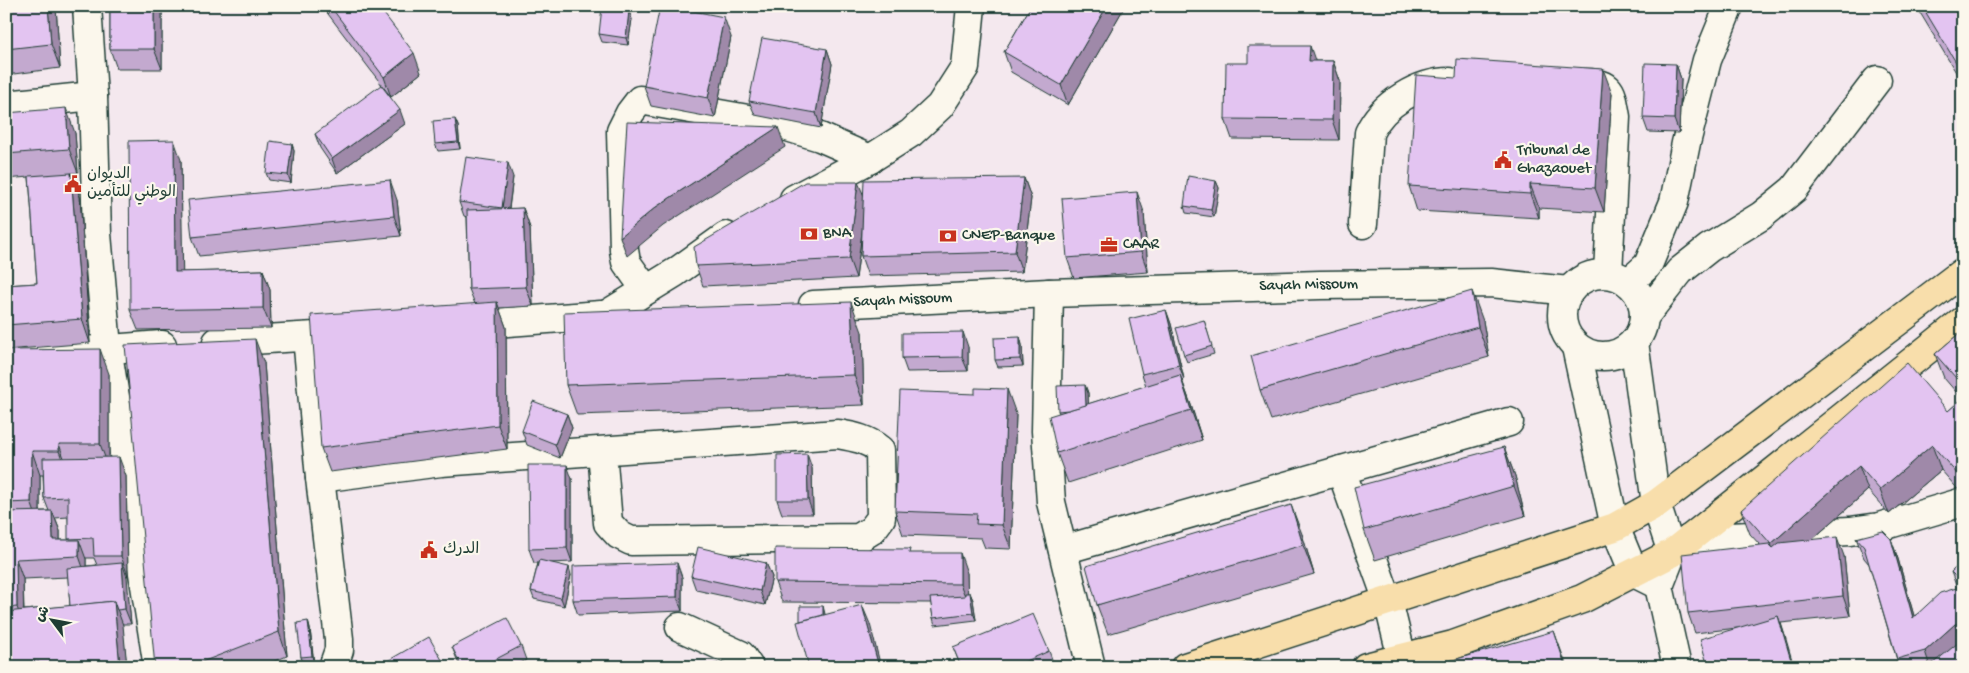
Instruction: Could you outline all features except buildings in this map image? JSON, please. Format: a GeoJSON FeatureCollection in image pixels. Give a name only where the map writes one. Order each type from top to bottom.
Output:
{"type":"FeatureCollection","features":[{"type":"Feature","properties":{"kind":"main road"},"geometry":{"type":"LineString","coordinates":[[1192,666],[1616,527],[1656,504],[1963,272]]}},
{"type":"Feature","properties":{"kind":"main road"},"geometry":{"type":"LineString","coordinates":[[1366,667],[1453,645],[1582,600],[1634,573],[1680,546],[1963,321]]}},
{"type":"Feature","properties":{"kind":"main road"},"geometry":{"type":"LineString","coordinates":[[1871,341],[1896,374]]}},
{"type":"Feature","properties":{"kind":"street"},"geometry":{"type":"LineString","coordinates":[[87,6],[93,96],[97,234],[107,348],[158,667]]}},
{"type":"Feature","properties":{"kind":"street"},"geometry":{"type":"LineString","coordinates":[[1619,278],[1648,265],[1674,202],[1686,143],[1707,60],[1729,6]]}},
{"type":"Feature","properties":{"kind":"street"},"geometry":{"type":"LineString","coordinates":[[776,208],[870,159],[911,133],[940,106],[965,67],[969,7]]}},
{"type":"Feature","properties":{"kind":"street"},"geometry":{"type":"LineString","coordinates":[[1644,317],[1680,271],[1709,248],[1761,216],[1794,189],[1877,80]]}},
{"type":"Feature","properties":{"kind":"street"},"geometry":{"type":"LineString","coordinates":[[1362,224],[1369,132],[1375,120],[1389,106],[1403,97],[1440,82],[1479,82]]}},
{"type":"Feature","properties":{"kind":"street"},"geometry":{"type":"LineString","coordinates":[[1558,83],[1597,83],[1608,87],[1612,95],[1616,118],[1619,278]]}},
{"type":"Feature","properties":{"kind":"street"},"geometry":{"type":"LineString","coordinates":[[6,105],[93,96]]}},
{"type":"Feature","properties":{"kind":"street"},"geometry":{"type":"LineString","coordinates":[[651,301],[626,262],[624,250],[621,131],[627,118],[640,100],[781,125],[820,137],[870,159]]}},
{"type":"Feature","properties":{"kind":"street"},"geometry":{"type":"LineString","coordinates":[[442,327],[606,315],[651,301],[676,272],[733,231],[750,222]]}},
{"type":"Feature","properties":{"kind":"street"},"geometry":{"type":"LineString","coordinates":[[1597,274],[1619,278],[1637,292],[1643,304],[1644,317],[1641,331],[1634,342],[1618,353],[1600,356],[1587,354],[1576,347],[1568,338],[1563,327],[1561,314],[1563,302],[1576,282],[1586,277],[1597,274]]}},
{"type":"Feature","properties":{"kind":"street","name":"Sayah Missoum"},"geometry":{"type":"LineString","coordinates":[[793,306],[1049,293],[1320,285],[1491,283],[1569,291]]}},
{"type":"Feature","properties":{"kind":"street"},"geometry":{"type":"LineString","coordinates":[[1049,293],[1046,431],[1052,502],[1091,667]]}},
{"type":"Feature","properties":{"kind":"street"},"geometry":{"type":"LineString","coordinates":[[6,357],[107,348],[374,332]]}},
{"type":"Feature","properties":{"kind":"street"},"geometry":{"type":"LineString","coordinates":[[307,337],[339,650],[333,667]]}},
{"type":"Feature","properties":{"kind":"street"},"geometry":{"type":"LineString","coordinates":[[1634,342],[1656,504],[1680,546]]}},
{"type":"Feature","properties":{"kind":"street"},"geometry":{"type":"LineString","coordinates":[[1576,347],[1616,527],[1634,573],[1659,586]]}},
{"type":"Feature","properties":{"kind":"street"},"geometry":{"type":"LineString","coordinates":[[1063,550],[1509,422]]}},
{"type":"Feature","properties":{"kind":"street"},"geometry":{"type":"LineString","coordinates":[[320,478],[441,462],[838,434],[861,438],[871,442],[880,450],[881,518],[872,530],[860,538],[631,541],[619,535],[608,523],[602,451]]}},
{"type":"Feature","properties":{"kind":"street"},"geometry":{"type":"LineString","coordinates":[[1341,470],[1388,601],[1402,658]]}},
{"type":"Feature","properties":{"kind":"street"},"geometry":{"type":"LineString","coordinates":[[1680,546],[1879,527],[1963,502]]}},
{"type":"Feature","properties":{"kind":"street"},"geometry":{"type":"LineString","coordinates":[[1677,667],[1659,586],[1680,546]]}},
{"type":"Feature","properties":{"kind":"street"},"geometry":{"type":"LineString","coordinates":[[680,627],[741,655],[750,667]]}},
{"type":"Feature","properties":{"kind":"place","name":"Tribunal de Ghazaouet"},"geometry":{"type":"Point","coordinates":[1503,160]}},
{"type":"Feature","properties":{"kind":"place","name":"الديوان الوطني للتأمين"},"geometry":{"type":"Point","coordinates":[73,184]}},
{"type":"Feature","properties":{"kind":"place","name":"BNA"},"geometry":{"type":"Point","coordinates":[809,234]}},
{"type":"Feature","properties":{"kind":"place","name":"CNEP-Banque"},"geometry":{"type":"Point","coordinates":[948,236]}},
{"type":"Feature","properties":{"kind":"place","name":"CAAR"},"geometry":{"type":"Point","coordinates":[1109,245]}},
{"type":"Feature","properties":{"kind":"place","name":"الدرك"},"geometry":{"type":"Point","coordinates":[429,550]}}]}
